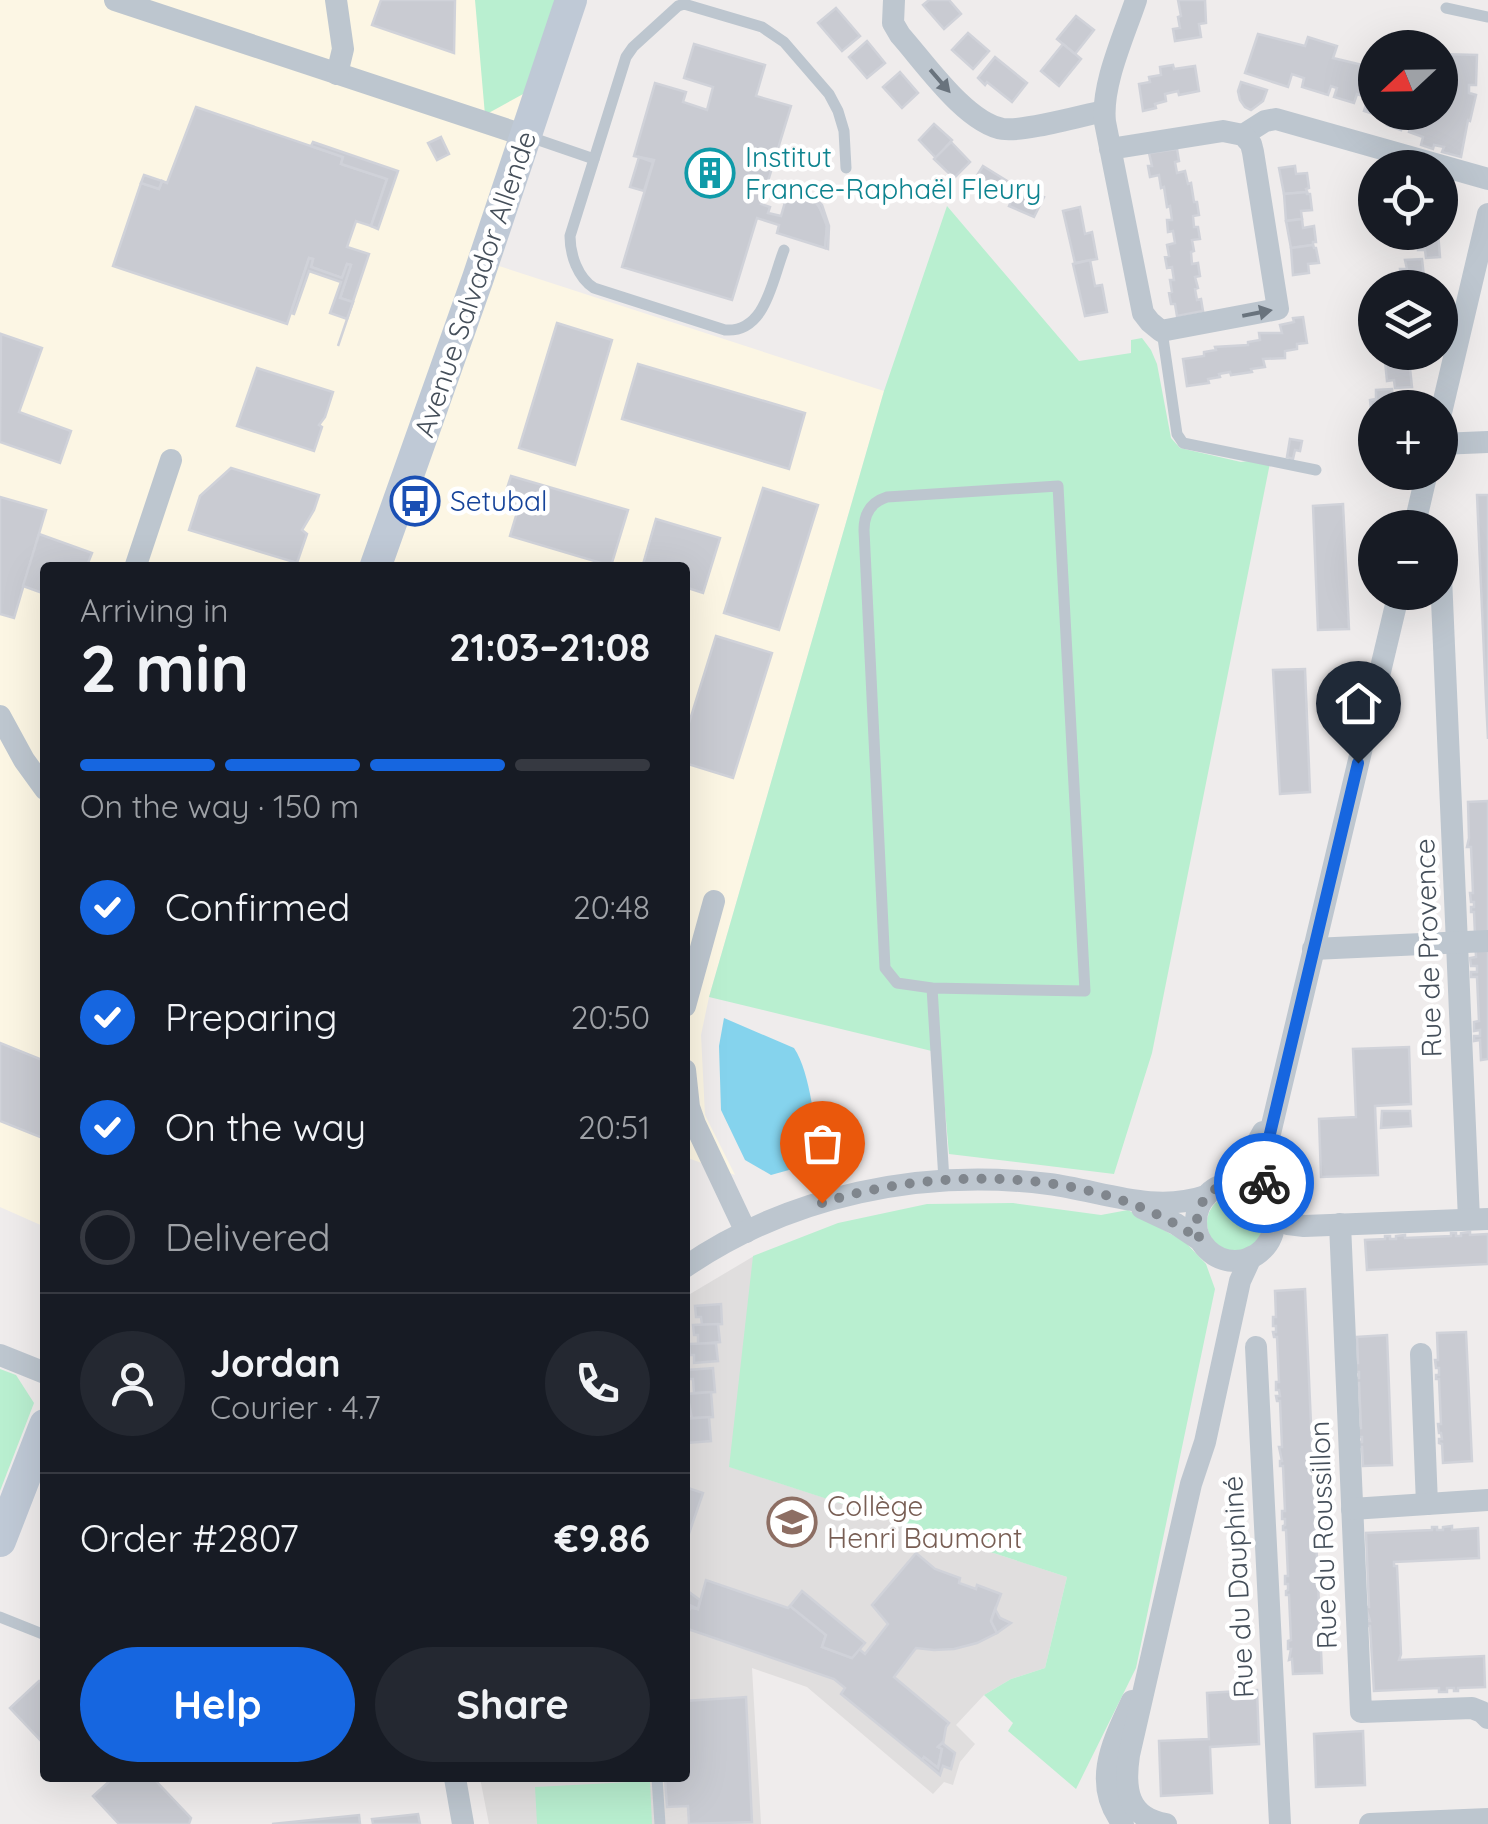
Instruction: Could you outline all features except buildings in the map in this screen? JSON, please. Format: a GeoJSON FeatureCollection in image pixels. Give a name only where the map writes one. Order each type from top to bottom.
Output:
{"type":"FeatureCollection","features":[{"type":"Feature","properties":{"kind":"street"},"geometry":{"type":"LineString","coordinates":[[115,0],[526,136]]}},
{"type":"Feature","properties":{"kind":"street"},"geometry":{"type":"LineString","coordinates":[[336,0],[343,49],[337,74]]}},
{"type":"Feature","properties":{"kind":"street","name":"Avenue Salvador Allende"},"geometry":{"type":"LineString","coordinates":[[377,562],[571,0]]}},
{"type":"Feature","properties":{"kind":"street"},"geometry":{"type":"LineString","coordinates":[[894,0],[893,23],[900,35],[952,94],[992,125],[1016,129],[1104,111]]}},
{"type":"Feature","properties":{"kind":"street"},"geometry":{"type":"LineString","coordinates":[[1110,150],[1224,130],[1243,135],[1253,152],[1278,309],[1162,331],[1143,313],[1110,150],[1104,111],[1107,88],[1136,0]]}},
{"type":"Feature","properties":{"kind":"street"},"geometry":{"type":"LineString","coordinates":[[1243,135],[1276,119],[1488,179]]}},
{"type":"Feature","properties":{"kind":"street"},"geometry":{"type":"LineString","coordinates":[[1448,390],[1480,285],[1488,214]]}},
{"type":"Feature","properties":{"kind":"street"},"geometry":{"type":"LineString","coordinates":[[1458,443],[1488,442]]}},
{"type":"Feature","properties":{"kind":"street"},"geometry":{"type":"LineString","coordinates":[[137,562],[171,460]]}},
{"type":"Feature","properties":{"kind":"street"},"geometry":{"type":"LineString","coordinates":[[1115,1198],[1176,1224],[1230,1260],[1251,1257],[1270,1238],[1266,1158],[1394,610]]}},
{"type":"Feature","properties":{"kind":"street","name":"Rue de Provence"},"geometry":{"type":"LineString","coordinates":[[1443,610],[1458,943],[1479,1219]]}},
{"type":"Feature","properties":{"kind":"street"},"geometry":{"type":"LineString","coordinates":[[0,716],[40,781]]}},
{"type":"Feature","properties":{"kind":"street"},"geometry":{"type":"LineString","coordinates":[[690,988],[714,901]]}},
{"type":"Feature","properties":{"kind":"street"},"geometry":{"type":"LineString","coordinates":[[1313,950],[1488,941]]}},
{"type":"Feature","properties":{"kind":"street"},"geometry":{"type":"LineString","coordinates":[[1166,1824],[1139,1812],[1127,1786],[1129,1755],[1148,1666],[1191,1484],[1206,1442],[1222,1278],[1197,1229],[1196,1217],[1200,1206],[1250,1156],[1281,1088]]}},
{"type":"Feature","properties":{"kind":"street"},"geometry":{"type":"LineString","coordinates":[[690,1109],[746,1232]]}},
{"type":"Feature","properties":{"kind":"street"},"geometry":{"type":"LineString","coordinates":[[690,1264],[746,1232],[836,1198],[944,1180],[1054,1185],[1160,1204],[1186,1202],[1238,1184],[1258,1191],[1270,1209],[1288,1224],[1479,1219]]}},
{"type":"Feature","properties":{"kind":"street","name":"Rue du Roussillon"},"geometry":{"type":"LineString","coordinates":[[1340,1224],[1360,1712],[1472,1708],[1488,1718]]}},
{"type":"Feature","properties":{"kind":"street"},"geometry":{"type":"LineString","coordinates":[[1211,1385],[1240,1281],[1251,1257]]}},
{"type":"Feature","properties":{"kind":"street","name":"Rue du Dauphiné"},"geometry":{"type":"LineString","coordinates":[[1256,1347],[1280,1824]]}},
{"type":"Feature","properties":{"kind":"street"},"geometry":{"type":"LineString","coordinates":[[1420,1354],[1427,1504]]}},
{"type":"Feature","properties":{"kind":"street"},"geometry":{"type":"LineString","coordinates":[[0,1356],[40,1371]]}},
{"type":"Feature","properties":{"kind":"street"},"geometry":{"type":"LineString","coordinates":[[1211,1385],[1259,1399]]}},
{"type":"Feature","properties":{"kind":"street"},"geometry":{"type":"LineString","coordinates":[[0,1541],[40,1441]]}},
{"type":"Feature","properties":{"kind":"street"},"geometry":{"type":"LineString","coordinates":[[1352,1508],[1488,1500]]}},
{"type":"Feature","properties":{"kind":"street"},"geometry":{"type":"LineString","coordinates":[[1123,1824],[1108,1798],[1107,1771],[1117,1734],[1148,1666]]}},
{"type":"Feature","properties":{"kind":"street"},"geometry":{"type":"LineString","coordinates":[[456,1782],[463,1824]]}},
{"type":"Feature","properties":{"kind":"street"},"geometry":{"type":"LineString","coordinates":[[1370,1824],[1488,1819]]}},
{"type":"Feature","properties":{"kind":"lane"},"geometry":{"type":"LineString","coordinates":[[784,250],[758,318],[736,330],[724,330],[589,285],[581,275],[570,236],[629,52],[678,6],[689,4],[769,30],[829,94],[844,130],[846,168]]}},
{"type":"Feature","properties":{"kind":"lane"},"geometry":{"type":"LineString","coordinates":[[1446,8],[1488,17]]}},
{"type":"Feature","properties":{"kind":"lane"},"geometry":{"type":"LineString","coordinates":[[526,136],[594,158]]}},
{"type":"Feature","properties":{"kind":"lane"},"geometry":{"type":"LineString","coordinates":[[1162,331],[1177,434],[1183,443],[1316,470]]}},
{"type":"Feature","properties":{"kind":"lane"},"geometry":{"type":"LineString","coordinates":[[1058,486],[1085,990],[932,988],[898,982],[885,968],[866,516],[874,502],[887,497],[1058,486]]}},
{"type":"Feature","properties":{"kind":"lane"},"geometry":{"type":"LineString","coordinates":[[932,988],[944,1180]]}},
{"type":"Feature","properties":{"kind":"lane"},"geometry":{"type":"LineString","coordinates":[[0,1617],[40,1634]]}},
{"type":"Feature","properties":{"kind":"lane"},"geometry":{"type":"LineString","coordinates":[[657,1782],[660,1824]]}},
{"type":"Feature","properties":{"kind":"shaded area"},"geometry":{"type":"Polygon","coordinates":[[[0,0],[583,0],[499,266],[884,391],[701,1035],[705,1115],[735,1175],[690,1159],[690,562],[40,562],[40,1225],[0,1207],[0,0]]]}},
{"type":"Feature","properties":{"kind":"shaded area","name":"Collège Henri Baumont"},"geometry":{"type":"Polygon","coordinates":[[[754,1256],[730,1467],[1067,1577],[1045,1668],[1011,1679],[984,1695],[956,1725],[975,1744],[960,1762],[953,1785],[944,1782],[933,1794],[807,1687],[752,1668],[761,1824],[489,1824],[481,1782],[690,1782],[690,1294],[754,1256]]]}},
{"type":"Feature","properties":{"kind":"green space"},"geometry":{"type":"Polygon","coordinates":[[[475,0],[555,0],[525,93],[485,115],[475,0]]]}},
{"type":"Feature","properties":{"kind":"green space"},"geometry":{"type":"Polygon","coordinates":[[[947,206],[1079,361],[1131,353],[1131,340],[1142,338],[1157,364],[1171,438],[1180,448],[1241,462],[1271,458],[1152,1053],[1114,1174],[949,1154],[940,1053],[709,997],[884,391],[947,206]]]}},
{"type":"Feature","properties":{"kind":"green space"},"geometry":{"type":"Polygon","coordinates":[[[1235,1195],[1255,1203],[1263,1223],[1255,1243],[1235,1251],[1215,1243],[1207,1223],[1215,1203],[1235,1195]]]}},
{"type":"Feature","properties":{"kind":"green space"},"geometry":{"type":"Polygon","coordinates":[[[1013,1203],[1101,1215],[1128,1210],[1185,1242],[1206,1264],[1215,1289],[1136,1668],[1076,1789],[1008,1731],[1013,1723],[984,1695],[1011,1679],[1045,1668],[1067,1577],[729,1467],[753,1256],[838,1223],[927,1204],[1013,1203]]]}},
{"type":"Feature","properties":{"kind":"green space"},"geometry":{"type":"Polygon","coordinates":[[[0,1369],[16,1375],[34,1403],[0,1491],[0,1369]]]}},
{"type":"Feature","properties":{"kind":"green space"},"geometry":{"type":"Polygon","coordinates":[[[650,1782],[652,1824],[537,1824],[535,1787],[650,1782]]]}},
{"type":"Feature","properties":{"kind":"water"},"geometry":{"type":"Polygon","coordinates":[[[724,1018],[794,1048],[808,1087],[821,1161],[771,1175],[745,1160],[721,1110],[719,1046],[724,1018]]]}},
{"type":"Feature","properties":{"kind":"way so far"},"geometry":{"type":"LineString","coordinates":[[822,1203],[922,1182],[1018,1181],[1115,1198],[1176,1224],[1200,1240],[1196,1217],[1210,1192],[1226,1184],[1238,1184],[1253,1188],[1266,1200],[1264,1183]]}},
{"type":"Feature","properties":{"kind":"place","name":"Institut France-Raphaël Fleury"},"geometry":{"type":"Point","coordinates":[710,173]}},
{"type":"Feature","properties":{"kind":"place","name":"Setubal"},"geometry":{"type":"Point","coordinates":[415,501]}},
{"type":"Feature","properties":{"kind":"place","name":"Collège Henri Baumont"},"geometry":{"type":"Point","coordinates":[792,1522]}},
{"type":"Feature","properties":{"kind":"route"},"geometry":{"type":"LineString","coordinates":[[1264,1183],[1268,1142],[1358,763]]}}]}
